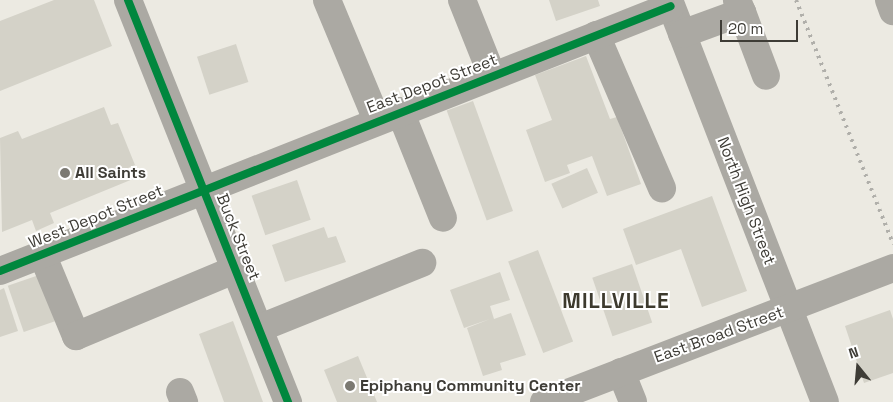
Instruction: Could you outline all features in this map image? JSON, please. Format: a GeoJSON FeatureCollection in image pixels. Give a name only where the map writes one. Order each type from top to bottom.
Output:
{"type":"FeatureCollection","features":[{"type":"Feature","properties":{"kind":"street","name":"Buck Street"},"geometry":{"type":"LineString","coordinates":[[128,0],[288,402]]}},
{"type":"Feature","properties":{"kind":"street"},"geometry":{"type":"LineString","coordinates":[[327,0],[443,218]]}},
{"type":"Feature","properties":{"kind":"street"},"geometry":{"type":"LineString","coordinates":[[462,0],[492,75]]}},
{"type":"Feature","properties":{"kind":"street"},"geometry":{"type":"LineString","coordinates":[[889,0],[893,11]]}},
{"type":"Feature","properties":{"kind":"street","name":"East Depot Street"},"geometry":{"type":"LineString","coordinates":[[203,188],[596,36],[670,3]]}},
{"type":"Feature","properties":{"kind":"street","name":"North High Street"},"geometry":{"type":"LineString","coordinates":[[670,3],[788,310],[826,402]]}},
{"type":"Feature","properties":{"kind":"street"},"geometry":{"type":"LineString","coordinates":[[682,34],[740,6],[766,76]]}},
{"type":"Feature","properties":{"kind":"street"},"geometry":{"type":"LineString","coordinates":[[596,36],[662,188]]}},
{"type":"Feature","properties":{"kind":"street","name":"West Depot Street"},"geometry":{"type":"LineString","coordinates":[[0,271],[203,188]]}},
{"type":"Feature","properties":{"kind":"street"},"geometry":{"type":"LineString","coordinates":[[42,254],[76,336],[236,269]]}},
{"type":"Feature","properties":{"kind":"street"},"geometry":{"type":"LineString","coordinates":[[260,328],[422,263]]}},
{"type":"Feature","properties":{"kind":"street","name":"East Broad Street"},"geometry":{"type":"LineString","coordinates":[[544,402],[788,310],[893,268]]}},
{"type":"Feature","properties":{"kind":"street"},"geometry":{"type":"LineString","coordinates":[[621,372],[633,402]]}},
{"type":"Feature","properties":{"kind":"building"},"geometry":{"type":"Polygon","coordinates":[[[54,0],[94,0],[112,46],[0,91],[0,21],[54,0]]]}},
{"type":"Feature","properties":{"kind":"building"},"geometry":{"type":"Polygon","coordinates":[[[549,0],[598,0],[600,6],[556,21],[549,0]]]}},
{"type":"Feature","properties":{"kind":"building"},"geometry":{"type":"Polygon","coordinates":[[[236,44],[248,82],[209,95],[197,57],[236,44]]]}},
{"type":"Feature","properties":{"kind":"building"},"geometry":{"type":"Polygon","coordinates":[[[586,56],[610,119],[617,117],[641,184],[607,196],[592,156],[567,165],[570,173],[545,182],[526,130],[552,120],[535,75],[586,56]]]}},
{"type":"Feature","properties":{"kind":"building"},"geometry":{"type":"Polygon","coordinates":[[[473,101],[513,211],[487,221],[447,111],[473,101]]]}},
{"type":"Feature","properties":{"kind":"building","name":"All Saints"},"geometry":{"type":"Polygon","coordinates":[[[104,107],[111,125],[118,123],[135,165],[128,168],[133,179],[50,213],[54,223],[36,231],[32,220],[2,232],[0,138],[18,131],[22,139],[104,107]]]}},
{"type":"Feature","properties":{"kind":"building"},"geometry":{"type":"Polygon","coordinates":[[[587,168],[598,193],[562,209],[551,184],[587,168]]]}},
{"type":"Feature","properties":{"kind":"building"},"geometry":{"type":"Polygon","coordinates":[[[297,180],[311,220],[265,235],[252,196],[297,180]]]}},
{"type":"Feature","properties":{"kind":"building"},"geometry":{"type":"Polygon","coordinates":[[[712,196],[747,291],[702,307],[681,249],[636,265],[623,229],[712,196]]]}},
{"type":"Feature","properties":{"kind":"building"},"geometry":{"type":"Polygon","coordinates":[[[324,227],[328,238],[336,236],[346,262],[285,282],[272,245],[324,227]]]}},
{"type":"Feature","properties":{"kind":"building"},"geometry":{"type":"Polygon","coordinates":[[[538,250],[573,341],[543,353],[508,261],[538,250]]]}},
{"type":"Feature","properties":{"kind":"building"},"geometry":{"type":"Polygon","coordinates":[[[632,264],[652,323],[612,336],[592,278],[632,264]]]}},
{"type":"Feature","properties":{"kind":"building"},"geometry":{"type":"Polygon","coordinates":[[[500,272],[510,300],[490,306],[494,319],[511,313],[526,355],[500,363],[502,370],[483,376],[467,328],[490,319],[464,328],[450,290],[500,272]]]}},
{"type":"Feature","properties":{"kind":"building"},"geometry":{"type":"Polygon","coordinates":[[[39,275],[55,321],[24,332],[8,286],[39,275]]]}},
{"type":"Feature","properties":{"kind":"building"},"geometry":{"type":"Polygon","coordinates":[[[4,288],[18,331],[0,337],[0,290],[4,288]]]}},
{"type":"Feature","properties":{"kind":"building"},"geometry":{"type":"Polygon","coordinates":[[[890,310],[893,319],[893,373],[864,383],[845,326],[890,310]]]}},
{"type":"Feature","properties":{"kind":"building"},"geometry":{"type":"Polygon","coordinates":[[[233,321],[263,402],[224,402],[199,334],[233,321]]]}},
{"type":"Feature","properties":{"kind":"building","name":"Epiphany Community Center"},"geometry":{"type":"Polygon","coordinates":[[[358,356],[377,402],[337,402],[324,370],[358,356]]]}},
{"type":"Feature","properties":{"kind":"railway"},"geometry":{"type":"LineString","coordinates":[[796,0],[893,244]]}},
{"type":"Feature","properties":{"kind":"cycle path"},"geometry":{"type":"LineString","coordinates":[[128,0],[288,402]]}},
{"type":"Feature","properties":{"kind":"cycle path"},"geometry":{"type":"LineString","coordinates":[[0,271],[671,6]]}},
{"type":"Feature","properties":{"kind":"place","name":"All Saints"},"geometry":{"type":"Point","coordinates":[65,173]}},
{"type":"Feature","properties":{"kind":"place","name":"Epiphany Community Center"},"geometry":{"type":"Point","coordinates":[350,386]}},
{"type":"Feature","properties":{"kind":"district","name":"MILLVILLE"},"geometry":{"type":"Point","coordinates":[616,301]}}]}
